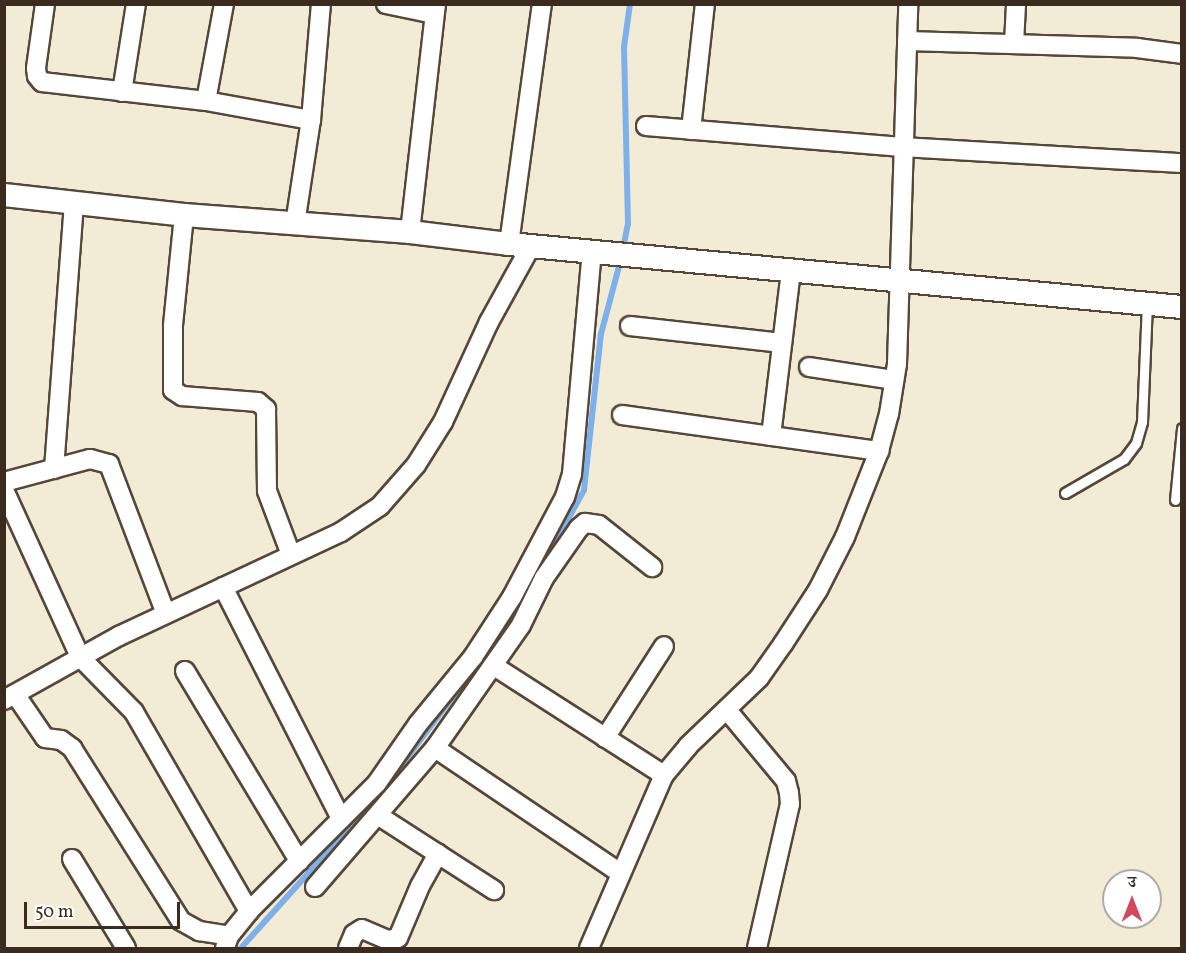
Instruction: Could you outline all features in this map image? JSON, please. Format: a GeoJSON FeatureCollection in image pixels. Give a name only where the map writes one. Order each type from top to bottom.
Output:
{"type":"FeatureCollection","features":[{"type":"Feature","properties":{"kind":"street"},"geometry":{"type":"LineString","coordinates":[[45,4],[36,68],[37,76],[42,82],[206,101],[311,120]]}},
{"type":"Feature","properties":{"kind":"street"},"geometry":{"type":"LineString","coordinates":[[122,92],[136,4]]}},
{"type":"Feature","properties":{"kind":"street"},"geometry":{"type":"LineString","coordinates":[[206,101],[224,4]]}},
{"type":"Feature","properties":{"kind":"street"},"geometry":{"type":"LineString","coordinates":[[295,224],[311,120],[321,4]]}},
{"type":"Feature","properties":{"kind":"street"},"geometry":{"type":"LineString","coordinates":[[386,4],[435,9],[410,232]]}},
{"type":"Feature","properties":{"kind":"street"},"geometry":{"type":"LineString","coordinates":[[509,244],[542,4]]}},
{"type":"Feature","properties":{"kind":"street"},"geometry":{"type":"LineString","coordinates":[[691,130],[705,4]]}},
{"type":"Feature","properties":{"kind":"street"},"geometry":{"type":"LineString","coordinates":[[589,948],[664,775],[688,746],[759,678],[818,590],[845,537],[879,451],[894,380],[908,4]]}},
{"type":"Feature","properties":{"kind":"street"},"geometry":{"type":"LineString","coordinates":[[1014,44],[1016,4]]}},
{"type":"Feature","properties":{"kind":"street"},"geometry":{"type":"LineString","coordinates":[[907,41],[1137,48],[1182,54]]}},
{"type":"Feature","properties":{"kind":"street"},"geometry":{"type":"LineString","coordinates":[[646,126],[902,147],[1182,163]]}},
{"type":"Feature","properties":{"kind":"street"},"geometry":{"type":"LineString","coordinates":[[4,195],[184,215],[410,232],[509,244],[1182,307]]}},
{"type":"Feature","properties":{"kind":"street"},"geometry":{"type":"LineString","coordinates":[[54,469],[74,203]]}},
{"type":"Feature","properties":{"kind":"street"},"geometry":{"type":"LineString","coordinates":[[184,215],[173,326],[172,390],[182,396],[258,402],[266,409],[267,491],[291,555]]}},
{"type":"Feature","properties":{"kind":"street"},"geometry":{"type":"LineString","coordinates":[[531,246],[489,322],[443,423],[416,465],[380,506],[341,532],[166,614],[80,657],[10,697],[45,738],[61,740],[72,748],[181,921],[199,931],[227,942],[249,911],[377,783],[418,724],[486,637],[512,597],[565,496],[572,474],[613,254]]}},
{"type":"Feature","properties":{"kind":"street"},"geometry":{"type":"LineString","coordinates":[[771,436],[791,270]]}},
{"type":"Feature","properties":{"kind":"street"},"geometry":{"type":"LineString","coordinates":[[630,326],[783,343]]}},
{"type":"Feature","properties":{"kind":"street"},"geometry":{"type":"LineString","coordinates":[[809,367],[894,380]]}},
{"type":"Feature","properties":{"kind":"street"},"geometry":{"type":"LineString","coordinates":[[622,415],[879,451]]}},
{"type":"Feature","properties":{"kind":"street"},"geometry":{"type":"LineString","coordinates":[[4,482],[90,459],[110,464],[166,614]]}},
{"type":"Feature","properties":{"kind":"street"},"geometry":{"type":"LineString","coordinates":[[4,490],[80,657],[134,712],[249,911]]}},
{"type":"Feature","properties":{"kind":"street"},"geometry":{"type":"LineString","coordinates":[[315,887],[379,816],[435,748],[521,625],[544,578],[566,545],[585,523],[599,525],[652,567]]}},
{"type":"Feature","properties":{"kind":"street"},"geometry":{"type":"LineString","coordinates":[[223,587],[341,819]]}},
{"type":"Feature","properties":{"kind":"street"},"geometry":{"type":"LineString","coordinates":[[605,738],[664,646]]}},
{"type":"Feature","properties":{"kind":"street"},"geometry":{"type":"LineString","coordinates":[[494,666],[664,775]]}},
{"type":"Feature","properties":{"kind":"street"},"geometry":{"type":"LineString","coordinates":[[185,671],[299,861]]}},
{"type":"Feature","properties":{"kind":"street"},"geometry":{"type":"LineString","coordinates":[[728,710],[786,782],[789,793],[790,804],[757,948]]}},
{"type":"Feature","properties":{"kind":"street"},"geometry":{"type":"LineString","coordinates":[[435,748],[620,873]]}},
{"type":"Feature","properties":{"kind":"street"},"geometry":{"type":"LineString","coordinates":[[379,816],[494,890]]}},
{"type":"Feature","properties":{"kind":"street"},"geometry":{"type":"LineString","coordinates":[[348,948],[354,934],[362,929],[388,940],[398,938],[420,885],[438,854]]}},
{"type":"Feature","properties":{"kind":"street"},"geometry":{"type":"LineString","coordinates":[[72,859],[126,948]]}},
{"type":"Feature","properties":{"kind":"lane"},"geometry":{"type":"LineString","coordinates":[[1065,493],[1124,459],[1136,443],[1142,422],[1147,303]]}},
{"type":"Feature","properties":{"kind":"lane"},"geometry":{"type":"LineString","coordinates":[[1175,500],[1182,428]]}},
{"type":"Feature","properties":{"kind":"waterway"},"geometry":{"type":"LineString","coordinates":[[623,249],[628,224],[624,47],[630,4]]}},
{"type":"Feature","properties":{"kind":"waterway"},"geometry":{"type":"LineString","coordinates":[[541,568],[584,490],[601,334],[621,259]]}},
{"type":"Feature","properties":{"kind":"waterway"},"geometry":{"type":"LineString","coordinates":[[489,648],[525,598]]}},
{"type":"Feature","properties":{"kind":"waterway"},"geometry":{"type":"LineString","coordinates":[[241,948],[379,795],[463,683]]}}]}
